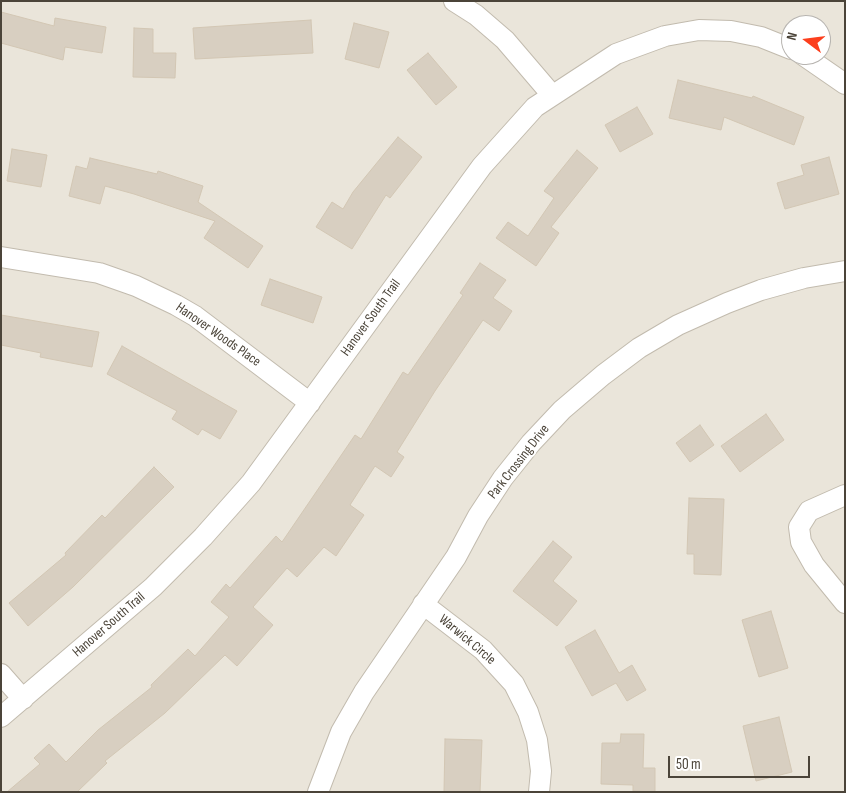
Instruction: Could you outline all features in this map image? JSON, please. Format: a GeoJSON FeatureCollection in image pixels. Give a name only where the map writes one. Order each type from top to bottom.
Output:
{"type":"FeatureCollection","features":[{"type":"Feature","properties":{"kind":"street"},"geometry":{"type":"LineString","coordinates":[[454,1],[476,15],[504,40],[552,94]]}},
{"type":"Feature","properties":{"kind":"street","name":"Hanover South Trail"},"geometry":{"type":"LineString","coordinates":[[1,717],[153,587],[203,538],[251,483],[482,166],[535,107],[552,94],[616,54],[649,40],[683,32],[731,31],[761,37],[781,45]]}},
{"type":"Feature","properties":{"kind":"street"},"geometry":{"type":"LineString","coordinates":[[817,65],[845,84]]}},
{"type":"Feature","properties":{"kind":"street","name":"Hanover Woods Place"},"geometry":{"type":"LineString","coordinates":[[1,257],[99,274],[136,286],[176,304],[195,316],[310,403]]}},
{"type":"Feature","properties":{"kind":"street","name":"Park Crossing Drive"},"geometry":{"type":"LineString","coordinates":[[318,792],[341,732],[364,692],[422,604],[456,557],[478,516],[503,478],[531,443],[562,410],[603,374],[639,348],[678,326],[727,303],[804,278],[845,271]]}},
{"type":"Feature","properties":{"kind":"street"},"geometry":{"type":"LineString","coordinates":[[845,495],[809,511],[799,527],[801,542],[814,564],[845,603]]}},
{"type":"Feature","properties":{"kind":"street","name":"Warwick Circle"},"geometry":{"type":"LineString","coordinates":[[422,604],[484,650],[514,684],[528,712],[537,740],[541,771],[540,792]]}},
{"type":"Feature","properties":{"kind":"street"},"geometry":{"type":"LineString","coordinates":[[1,674],[23,699]]}},
{"type":"Feature","properties":{"kind":"shaded area"},"geometry":{"type":"Polygon","coordinates":[[[1,1],[845,1],[845,792],[1,792],[1,1]]]}},
{"type":"Feature","properties":{"kind":"building"},"geometry":{"type":"Polygon","coordinates":[[[1,12],[54,26],[55,18],[106,27],[102,53],[65,47],[63,60],[1,43],[1,12]]]}},
{"type":"Feature","properties":{"kind":"building"},"geometry":{"type":"Polygon","coordinates":[[[311,20],[313,53],[195,59],[193,28],[311,20]]]}},
{"type":"Feature","properties":{"kind":"building"},"geometry":{"type":"Polygon","coordinates":[[[354,23],[389,32],[379,68],[345,59],[354,23]]]}},
{"type":"Feature","properties":{"kind":"building"},"geometry":{"type":"Polygon","coordinates":[[[134,28],[153,29],[153,53],[176,53],[175,78],[133,77],[134,28]]]}},
{"type":"Feature","properties":{"kind":"building"},"geometry":{"type":"Polygon","coordinates":[[[428,53],[457,87],[436,105],[407,70],[428,53]]]}},
{"type":"Feature","properties":{"kind":"building"},"geometry":{"type":"Polygon","coordinates":[[[678,80],[752,98],[753,96],[804,117],[794,145],[724,117],[721,130],[669,118],[678,80]]]}},
{"type":"Feature","properties":{"kind":"building"},"geometry":{"type":"Polygon","coordinates":[[[637,107],[653,134],[620,152],[605,125],[637,107]]]}},
{"type":"Feature","properties":{"kind":"building"},"geometry":{"type":"Polygon","coordinates":[[[398,137],[422,157],[390,198],[386,195],[352,249],[316,227],[332,202],[343,209],[353,192],[398,137]]]}},
{"type":"Feature","properties":{"kind":"building"},"geometry":{"type":"Polygon","coordinates":[[[12,149],[47,155],[41,187],[7,181],[12,149]]]}},
{"type":"Feature","properties":{"kind":"building"},"geometry":{"type":"Polygon","coordinates":[[[577,150],[598,168],[551,227],[559,233],[536,266],[496,238],[508,222],[528,236],[554,198],[544,191],[577,150]]]}},
{"type":"Feature","properties":{"kind":"building"},"geometry":{"type":"Polygon","coordinates":[[[829,157],[839,194],[785,209],[777,183],[804,175],[801,165],[829,157]]]}},
{"type":"Feature","properties":{"kind":"building"},"geometry":{"type":"Polygon","coordinates":[[[90,158],[157,174],[158,171],[203,186],[198,202],[263,246],[248,268],[204,238],[215,221],[105,186],[100,204],[69,196],[76,166],[87,169],[90,158]]]}},
{"type":"Feature","properties":{"kind":"building"},"geometry":{"type":"Polygon","coordinates":[[[480,263],[506,280],[493,298],[512,311],[499,331],[483,320],[397,452],[404,457],[391,477],[375,466],[350,505],[364,515],[336,556],[324,547],[297,577],[287,568],[253,607],[273,625],[237,666],[225,655],[165,713],[105,761],[107,763],[77,792],[7,792],[40,764],[34,758],[49,744],[66,762],[98,730],[152,687],[151,685],[188,649],[195,656],[229,617],[211,602],[226,584],[230,588],[276,536],[282,542],[355,435],[361,439],[403,372],[408,375],[463,295],[460,293],[480,263]]]}},
{"type":"Feature","properties":{"kind":"building"},"geometry":{"type":"Polygon","coordinates":[[[270,279],[322,297],[313,323],[261,305],[270,279]]]}},
{"type":"Feature","properties":{"kind":"building"},"geometry":{"type":"Polygon","coordinates":[[[1,315],[99,332],[92,367],[40,357],[41,353],[1,345],[1,315]]]}},
{"type":"Feature","properties":{"kind":"building"},"geometry":{"type":"Polygon","coordinates":[[[122,346],[237,411],[220,439],[202,429],[198,435],[172,419],[177,411],[107,374],[122,346]]]}},
{"type":"Feature","properties":{"kind":"building"},"geometry":{"type":"Polygon","coordinates":[[[766,414],[784,440],[740,472],[721,446],[766,414]]]}},
{"type":"Feature","properties":{"kind":"building"},"geometry":{"type":"Polygon","coordinates":[[[700,425],[714,445],[690,462],[676,443],[700,425]]]}},
{"type":"Feature","properties":{"kind":"building"},"geometry":{"type":"Polygon","coordinates":[[[154,467],[174,487],[73,587],[28,626],[9,603],[66,555],[65,553],[102,515],[105,518],[154,467]]]}},
{"type":"Feature","properties":{"kind":"building"},"geometry":{"type":"Polygon","coordinates":[[[689,498],[724,499],[721,575],[694,574],[694,554],[687,554],[689,498]]]}},
{"type":"Feature","properties":{"kind":"building"},"geometry":{"type":"Polygon","coordinates":[[[553,541],[572,557],[553,581],[577,601],[557,626],[513,591],[553,541]]]}},
{"type":"Feature","properties":{"kind":"building"},"geometry":{"type":"Polygon","coordinates":[[[771,611],[788,668],[759,677],[742,620],[771,611]]]}},
{"type":"Feature","properties":{"kind":"building"},"geometry":{"type":"Polygon","coordinates":[[[595,630],[619,673],[632,665],[646,690],[627,701],[616,683],[592,696],[565,647],[595,630]]]}},
{"type":"Feature","properties":{"kind":"building"},"geometry":{"type":"Polygon","coordinates":[[[779,717],[792,772],[756,781],[743,726],[779,717]]]}},
{"type":"Feature","properties":{"kind":"building"},"geometry":{"type":"Polygon","coordinates":[[[621,734],[644,734],[643,768],[655,768],[655,792],[633,791],[633,785],[601,784],[602,743],[620,743],[621,734]]]}},
{"type":"Feature","properties":{"kind":"building"},"geometry":{"type":"Polygon","coordinates":[[[445,739],[482,740],[480,792],[444,792],[445,739]]]}}]}
